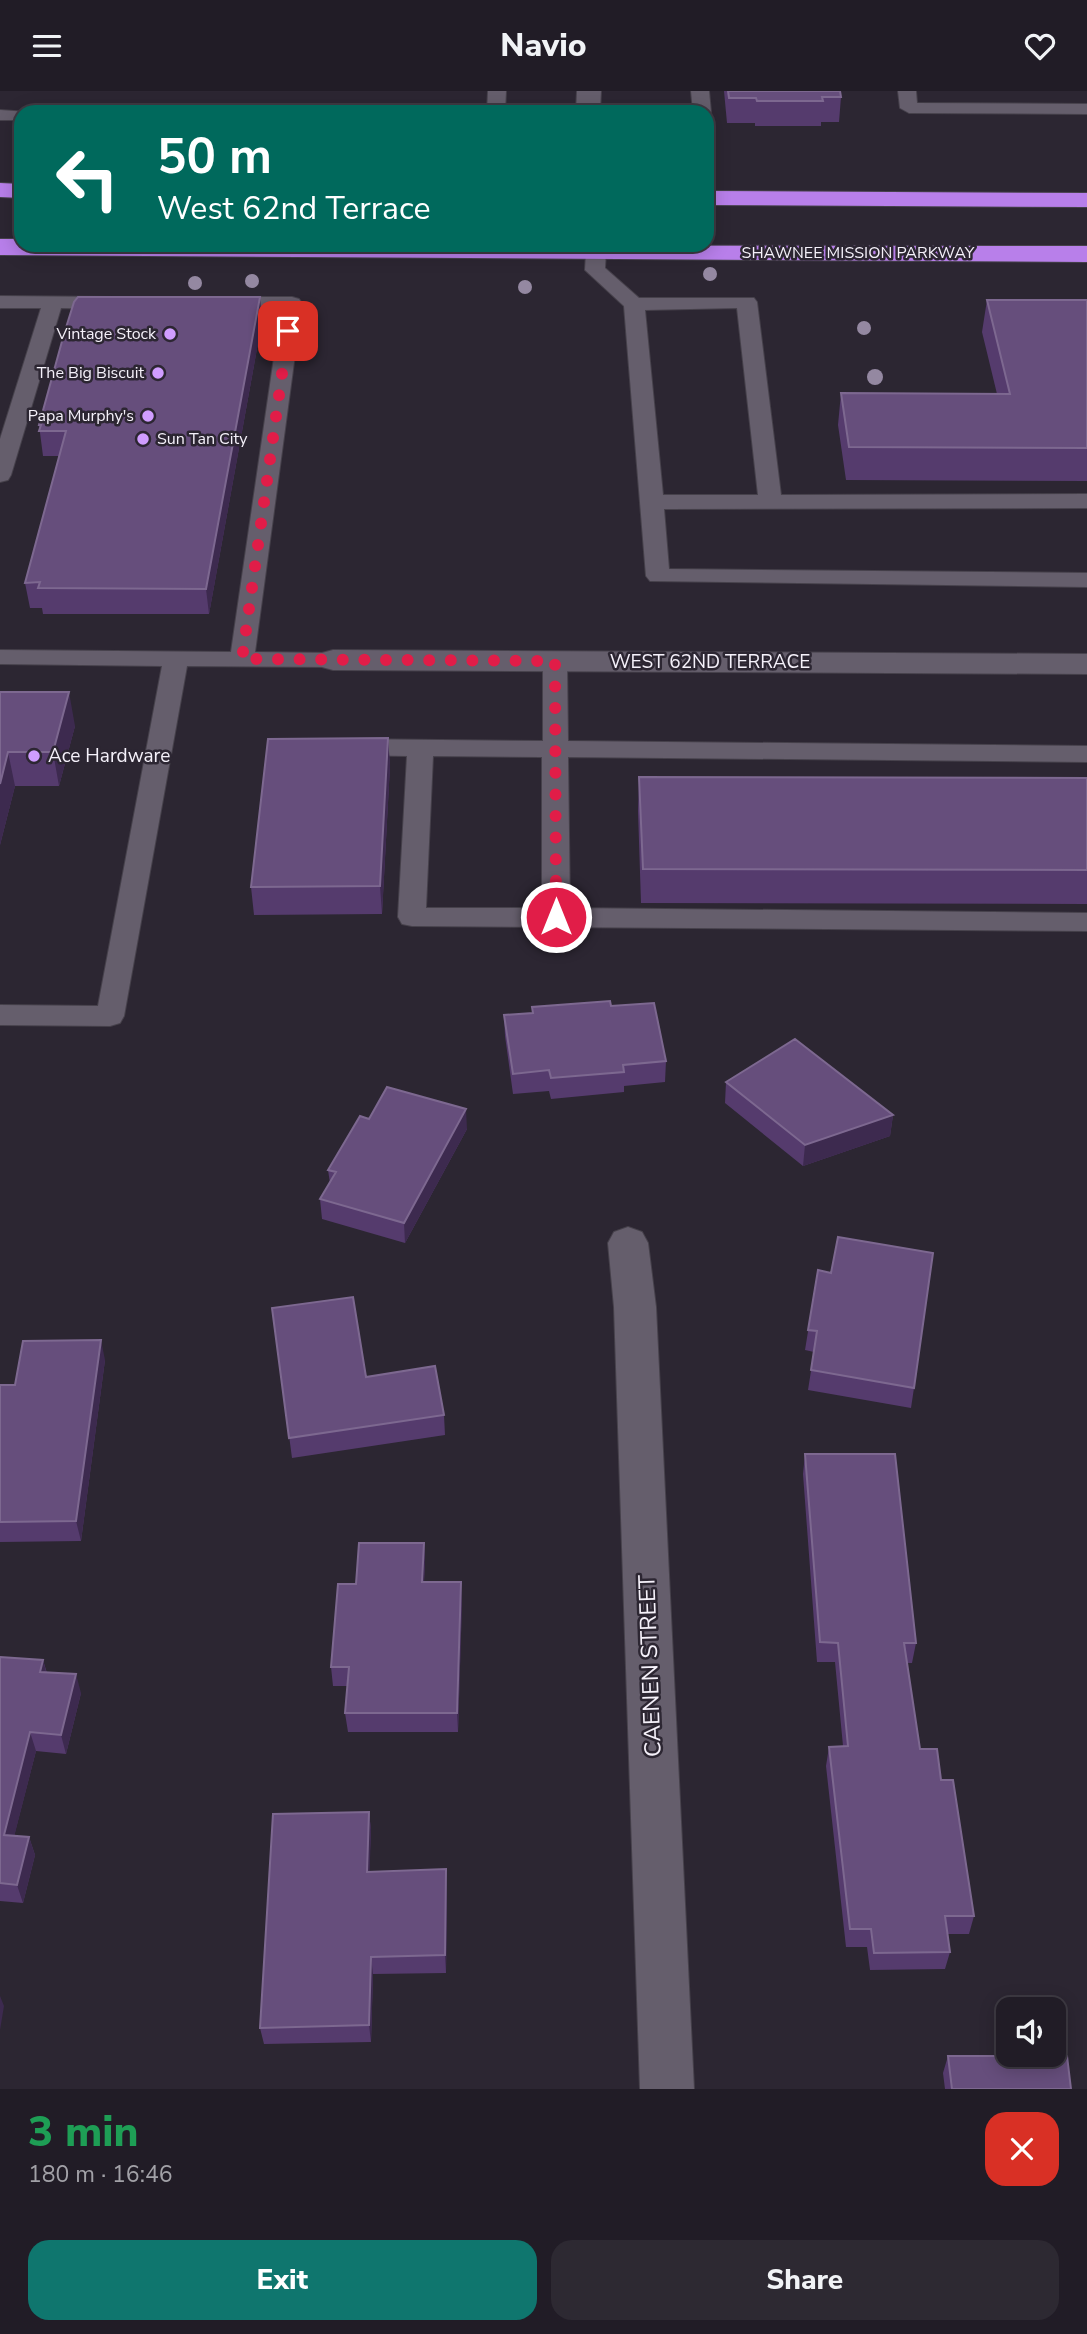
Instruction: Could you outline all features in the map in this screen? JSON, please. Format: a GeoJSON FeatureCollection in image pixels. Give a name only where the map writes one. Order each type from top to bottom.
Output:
{"type":"FeatureCollection","features":[{"type":"Feature","properties":{"kind":"highway"},"geometry":{"type":"LineString","coordinates":[[714,198],[1087,199]]}},
{"type":"Feature","properties":{"kind":"highway","name":"SHAWNEE MISSION PARKWAY"},"geometry":{"type":"LineString","coordinates":[[596,252],[1087,254]]}},
{"type":"Feature","properties":{"kind":"street","name":"WEST 62ND TERRACE"},"geometry":{"type":"LineString","coordinates":[[333,660],[1087,664]]}},
{"type":"Feature","properties":{"kind":"street","name":"CAENEN STREET"},"geometry":{"type":"LineString","coordinates":[[628,1243],[635,1307],[667,2089]]}},
{"type":"Feature","properties":{"kind":"lane"},"geometry":{"type":"LineString","coordinates":[[906,91],[909,108],[1087,109]]}},
{"type":"Feature","properties":{"kind":"lane"},"geometry":{"type":"LineString","coordinates":[[596,252],[596,270],[634,304],[747,302],[770,502]]}},
{"type":"Feature","properties":{"kind":"lane"},"geometry":{"type":"LineString","coordinates":[[0,302],[133,303]]}},
{"type":"Feature","properties":{"kind":"lane"},"geometry":{"type":"LineString","coordinates":[[2,465],[53,302]]}},
{"type":"Feature","properties":{"kind":"lane"},"geometry":{"type":"LineString","coordinates":[[199,303],[292,303],[242,659]]}},
{"type":"Feature","properties":{"kind":"lane"},"geometry":{"type":"LineString","coordinates":[[634,304],[658,576],[1087,580]]}},
{"type":"Feature","properties":{"kind":"lane"},"geometry":{"type":"LineString","coordinates":[[652,502],[1087,501]]}},
{"type":"Feature","properties":{"kind":"lane"},"geometry":{"type":"LineString","coordinates":[[0,657],[333,660]]}},
{"type":"Feature","properties":{"kind":"lane"},"geometry":{"type":"LineString","coordinates":[[0,1016],[110,1016],[176,659]]}},
{"type":"Feature","properties":{"kind":"lane"},"geometry":{"type":"LineString","coordinates":[[555,661],[556,917]]}},
{"type":"Feature","properties":{"kind":"lane"},"geometry":{"type":"LineString","coordinates":[[328,747],[1087,754]]}},
{"type":"Feature","properties":{"kind":"lane"},"geometry":{"type":"LineString","coordinates":[[420,748],[412,916],[1087,922]]}},
{"type":"Feature","properties":{"kind":"building"},"geometry":{"type":"Polygon","coordinates":[[[728,91],[840,91],[841,97],[822,97],[823,101],[757,101],[756,98],[729,98],[728,91]]]}},
{"type":"Feature","properties":{"kind":"building"},"geometry":{"type":"Polygon","coordinates":[[[78,297],[260,297],[206,589],[38,588],[40,582],[25,583],[66,431],[39,431],[39,425],[64,334],[78,297]]]}},
{"type":"Feature","properties":{"kind":"building"},"geometry":{"type":"Polygon","coordinates":[[[987,300],[1087,300],[1087,448],[849,447],[841,393],[1010,394],[987,300]]]}},
{"type":"Feature","properties":{"kind":"building"},"geometry":{"type":"Polygon","coordinates":[[[0,692],[69,692],[53,752],[8,752],[0,784],[0,692]]]}},
{"type":"Feature","properties":{"kind":"building"},"geometry":{"type":"Polygon","coordinates":[[[388,738],[380,886],[251,887],[268,739],[388,738]]]}},
{"type":"Feature","properties":{"kind":"building"},"geometry":{"type":"Polygon","coordinates":[[[639,777],[1087,778],[1087,870],[643,869],[639,777]]]}},
{"type":"Feature","properties":{"kind":"building"},"geometry":{"type":"Polygon","coordinates":[[[610,1001],[611,1006],[654,1003],[666,1061],[623,1065],[624,1072],[551,1078],[549,1070],[513,1074],[504,1015],[533,1013],[532,1007],[610,1001]]]}},
{"type":"Feature","properties":{"kind":"building"},"geometry":{"type":"Polygon","coordinates":[[[795,1039],[893,1115],[805,1145],[726,1082],[795,1039]]]}},
{"type":"Feature","properties":{"kind":"building"},"geometry":{"type":"Polygon","coordinates":[[[387,1087],[466,1109],[404,1223],[320,1199],[336,1172],[328,1170],[360,1116],[369,1119],[387,1087]]]}},
{"type":"Feature","properties":{"kind":"building"},"geometry":{"type":"Polygon","coordinates":[[[838,1237],[933,1253],[914,1388],[811,1370],[817,1331],[808,1330],[818,1270],[831,1273],[838,1237]]]}},
{"type":"Feature","properties":{"kind":"building"},"geometry":{"type":"Polygon","coordinates":[[[353,1297],[366,1377],[435,1366],[444,1415],[289,1438],[272,1308],[353,1297]]]}},
{"type":"Feature","properties":{"kind":"building"},"geometry":{"type":"Polygon","coordinates":[[[101,1340],[76,1521],[0,1522],[0,1385],[15,1385],[23,1341],[101,1340]]]}},
{"type":"Feature","properties":{"kind":"building"},"geometry":{"type":"Polygon","coordinates":[[[805,1454],[895,1454],[916,1643],[904,1643],[920,1749],[937,1749],[941,1780],[953,1780],[974,1916],[945,1916],[950,1952],[874,1953],[871,1929],[850,1929],[829,1747],[848,1746],[838,1643],[820,1642],[805,1454]]]}},
{"type":"Feature","properties":{"kind":"building"},"geometry":{"type":"Polygon","coordinates":[[[359,1543],[424,1543],[422,1582],[461,1582],[457,1713],[345,1713],[349,1667],[331,1667],[338,1584],[356,1584],[359,1543]]]}},
{"type":"Feature","properties":{"kind":"building"},"geometry":{"type":"Polygon","coordinates":[[[0,1657],[43,1660],[40,1672],[76,1674],[61,1735],[30,1732],[4,1835],[29,1837],[17,1885],[0,1883],[0,1657]]]}},
{"type":"Feature","properties":{"kind":"building"},"geometry":{"type":"Polygon","coordinates":[[[369,1812],[367,1872],[446,1869],[445,1955],[371,1957],[369,2025],[260,2028],[273,1814],[369,1812]]]}},
{"type":"Feature","properties":{"kind":"building"},"geometry":{"type":"Polygon","coordinates":[[[948,2056],[996,2056],[996,2067],[1066,2067],[1067,2056],[1071,2089],[952,2089],[948,2056]]]}},
{"type":"Feature","properties":{"kind":"place","name":"Vintage Stock"},"geometry":{"type":"Point","coordinates":[170,334]}},
{"type":"Feature","properties":{"kind":"place","name":"The Big Biscuit"},"geometry":{"type":"Point","coordinates":[158,373]}},
{"type":"Feature","properties":{"kind":"place","name":"Papa Murphy's"},"geometry":{"type":"Point","coordinates":[148,416]}},
{"type":"Feature","properties":{"kind":"place","name":"Sun Tan City"},"geometry":{"type":"Point","coordinates":[143,439]}},
{"type":"Feature","properties":{"kind":"place","name":"Ace Hardware"},"geometry":{"type":"Point","coordinates":[34,756]}},
{"type":"Feature","properties":{"kind":"route"},"geometry":{"type":"LineString","coordinates":[[288,331],[242,659],[555,661],[556,917]]}}]}
